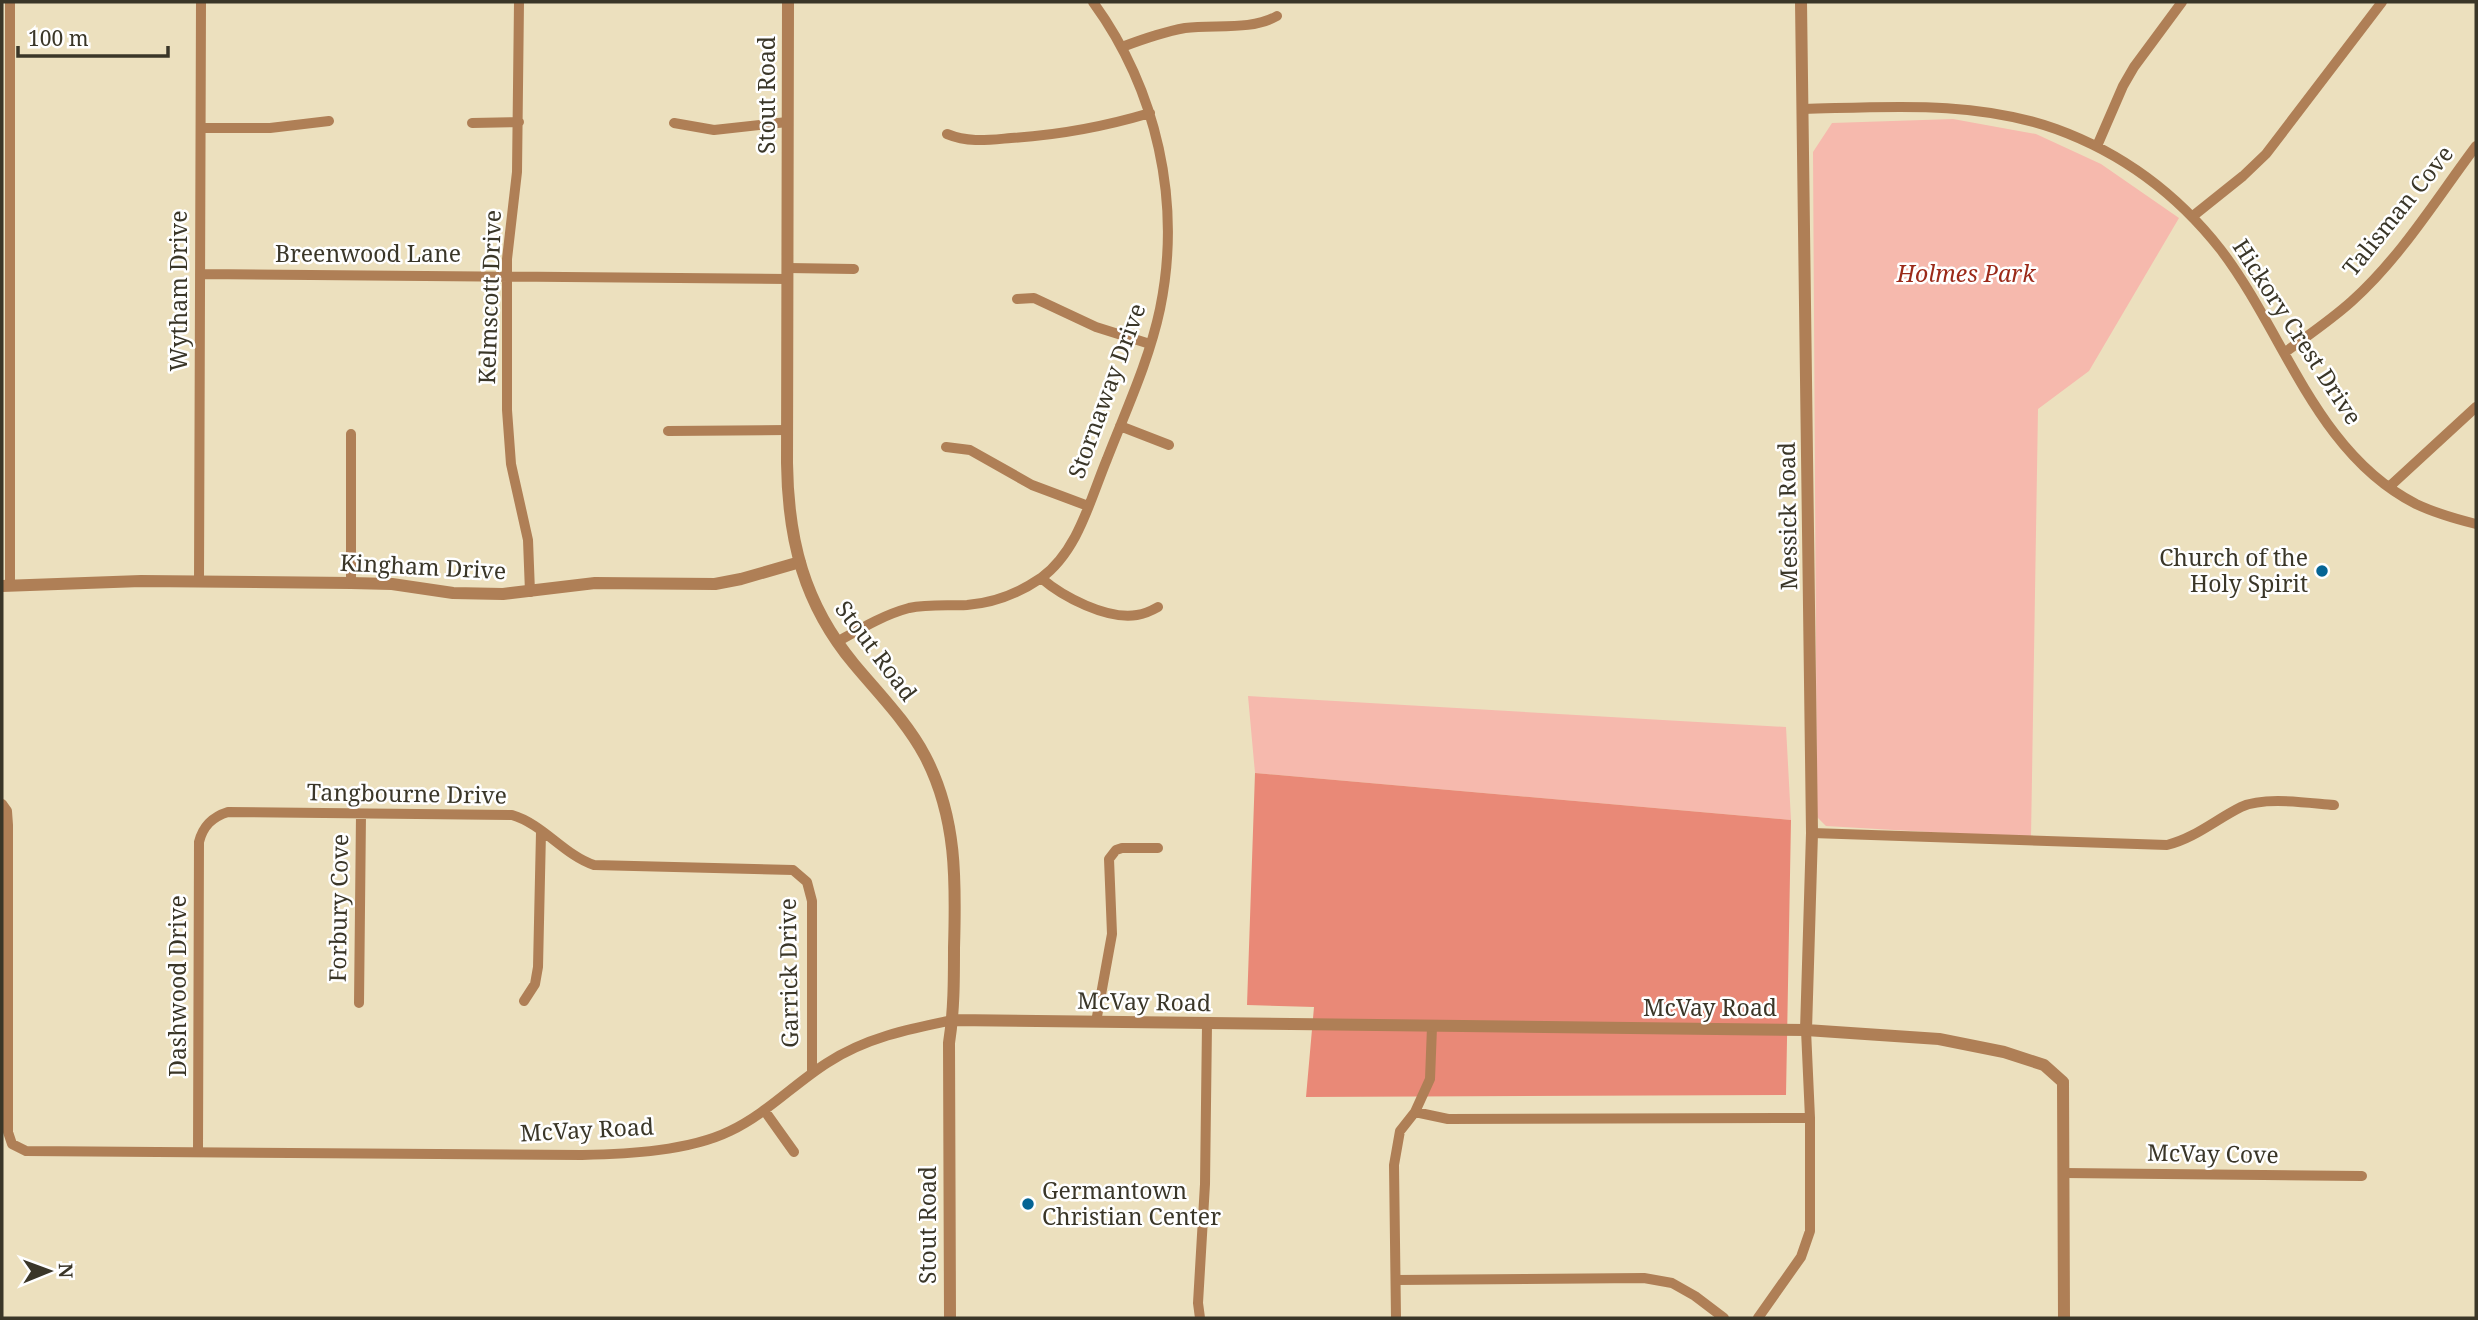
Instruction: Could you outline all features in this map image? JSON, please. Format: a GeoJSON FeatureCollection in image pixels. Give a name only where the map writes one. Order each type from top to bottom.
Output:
{"type":"FeatureCollection","features":[{"type":"Feature","properties":{"kind":"street"},"geometry":{"type":"LineString","coordinates":[[6,586],[10,2]]}},
{"type":"Feature","properties":{"kind":"street","name":"Wytham Drive"},"geometry":{"type":"LineString","coordinates":[[199,581],[201,2]]}},
{"type":"Feature","properties":{"kind":"street","name":"Kelmscott Drive"},"geometry":{"type":"LineString","coordinates":[[519,2],[517,172],[508,240],[507,275],[507,429],[527,533],[530,592]]}},
{"type":"Feature","properties":{"kind":"street","name":"Stout Road"},"geometry":{"type":"LineString","coordinates":[[788,2],[789,514],[800,562],[817,610],[837,642],[914,736],[936,778],[950,823],[955,869],[953,1020],[949,1043],[950,1318]]}},
{"type":"Feature","properties":{"kind":"street","name":"Stornaway Drive"},"geometry":{"type":"LineString","coordinates":[[837,642],[879,619],[909,608],[994,600],[1012,594],[1041,578],[1053,568],[1071,545],[1120,426],[1150,344],[1163,289],[1168,238],[1162,165],[1150,113],[1122,47],[1093,2]]}},
{"type":"Feature","properties":{"kind":"street","name":"Messick Road"},"geometry":{"type":"LineString","coordinates":[[1801,2],[1812,833],[1806,1030]]}},
{"type":"Feature","properties":{"kind":"street"},"geometry":{"type":"LineString","coordinates":[[2097,146],[2134,67],[2182,2]]}},
{"type":"Feature","properties":{"kind":"street"},"geometry":{"type":"LineString","coordinates":[[2193,216],[2266,154],[2382,2]]}},
{"type":"Feature","properties":{"kind":"street"},"geometry":{"type":"LineString","coordinates":[[1122,47],[1172,31],[1261,24],[1277,16]]}},
{"type":"Feature","properties":{"kind":"street","name":"Hickory Crest Drive"},"geometry":{"type":"LineString","coordinates":[[1804,109],[1970,109],[2035,123],[2097,146],[2159,186],[2193,216],[2244,282],[2305,390],[2354,456],[2389,487],[2415,503],[2476,524]]}},
{"type":"Feature","properties":{"kind":"street"},"geometry":{"type":"LineString","coordinates":[[947,134],[968,141],[1052,135],[1095,128],[1150,113]]}},
{"type":"Feature","properties":{"kind":"street"},"geometry":{"type":"LineString","coordinates":[[201,128],[270,128],[329,121]]}},
{"type":"Feature","properties":{"kind":"street"},"geometry":{"type":"LineString","coordinates":[[472,122],[519,122]]}},
{"type":"Feature","properties":{"kind":"street"},"geometry":{"type":"LineString","coordinates":[[674,122],[714,130],[787,122]]}},
{"type":"Feature","properties":{"kind":"street","name":"Talisman Cove"},"geometry":{"type":"LineString","coordinates":[[2284,353],[2335,315],[2368,285],[2404,243],[2476,146]]}},
{"type":"Feature","properties":{"kind":"street","name":"Breenwood Lane"},"geometry":{"type":"LineString","coordinates":[[200,274],[788,274],[854,269]]}},
{"type":"Feature","properties":{"kind":"street"},"geometry":{"type":"LineString","coordinates":[[1017,299],[1034,298],[1096,327],[1150,344]]}},
{"type":"Feature","properties":{"kind":"street"},"geometry":{"type":"LineString","coordinates":[[2389,487],[2476,407]]}},
{"type":"Feature","properties":{"kind":"street"},"geometry":{"type":"LineString","coordinates":[[1120,426],[1169,445]]}},
{"type":"Feature","properties":{"kind":"street"},"geometry":{"type":"LineString","coordinates":[[668,430],[787,430]]}},
{"type":"Feature","properties":{"kind":"street"},"geometry":{"type":"LineString","coordinates":[[351,434],[351,583]]}},
{"type":"Feature","properties":{"kind":"street"},"geometry":{"type":"LineString","coordinates":[[947,447],[970,450],[1026,481],[1088,506]]}},
{"type":"Feature","properties":{"kind":"street","name":"Kingham Drive"},"geometry":{"type":"LineString","coordinates":[[6,586],[199,581],[392,584],[453,593],[530,592],[595,583],[715,584],[800,562]]}},
{"type":"Feature","properties":{"kind":"street"},"geometry":{"type":"LineString","coordinates":[[1041,578],[1063,594],[1117,615],[1138,615],[1158,607]]}},
{"type":"Feature","properties":{"kind":"street"},"geometry":{"type":"LineString","coordinates":[[1812,833],[2167,845],[2186,840],[2243,806],[2269,802],[2334,805]]}},
{"type":"Feature","properties":{"kind":"street","name":"McVay Road"},"geometry":{"type":"LineString","coordinates":[[3,804],[7,811],[8,825],[7,1124],[12,1144],[21,1150],[605,1155],[657,1149],[708,1139],[730,1131],[764,1111],[812,1073],[855,1047],[953,1020],[1806,1030],[1939,1039],[2004,1052],[2044,1065],[2063,1082],[2064,1318]]}},
{"type":"Feature","properties":{"kind":"street","name":"Tangbourne Drive"},"geometry":{"type":"LineString","coordinates":[[209,822],[223,813],[234,812],[512,815],[522,818],[582,860],[598,865],[784,868],[801,875]]}},
{"type":"Feature","properties":{"kind":"street","name":"Forbury Cove"},"geometry":{"type":"LineString","coordinates":[[359,1003],[361,814]]}},
{"type":"Feature","properties":{"kind":"street","name":"Dashwood Drive"},"geometry":{"type":"LineString","coordinates":[[198,1152],[199,847],[202,832],[209,822]]}},
{"type":"Feature","properties":{"kind":"street"},"geometry":{"type":"LineString","coordinates":[[524,1001],[535,984],[538,967],[541,832]]}},
{"type":"Feature","properties":{"kind":"street"},"geometry":{"type":"LineString","coordinates":[[1096,1022],[1112,934],[1109,859],[1116,850],[1122,848],[1158,848]]}},
{"type":"Feature","properties":{"kind":"street","name":"Garrick Drive"},"geometry":{"type":"LineString","coordinates":[[801,875],[807,882],[812,901],[812,1073]]}},
{"type":"Feature","properties":{"kind":"street"},"geometry":{"type":"LineString","coordinates":[[1200,1318],[1198,1303],[1206,1184],[1207,1024]]}},
{"type":"Feature","properties":{"kind":"street"},"geometry":{"type":"LineString","coordinates":[[1396,1318],[1394,1165],[1400,1131],[1415,1112],[1430,1079],[1432,1027]]}},
{"type":"Feature","properties":{"kind":"street"},"geometry":{"type":"LineString","coordinates":[[1758,1318],[1801,1257],[1810,1231],[1810,1118],[1806,1030]]}},
{"type":"Feature","properties":{"kind":"street"},"geometry":{"type":"LineString","coordinates":[[764,1111],[794,1152]]}},
{"type":"Feature","properties":{"kind":"street"},"geometry":{"type":"LineString","coordinates":[[1415,1112],[1448,1119],[1810,1118]]}},
{"type":"Feature","properties":{"kind":"street","name":"McVay Cove"},"geometry":{"type":"LineString","coordinates":[[2064,1173],[2362,1176]]}},
{"type":"Feature","properties":{"kind":"street"},"geometry":{"type":"LineString","coordinates":[[1396,1280],[1644,1278],[1672,1283],[1724,1318]]}},
{"type":"Feature","properties":{"kind":"green space","name":"Holmes Park"},"geometry":{"type":"Polygon","coordinates":[[[1953,119],[2036,134],[2101,164],[2179,218],[2089,371],[2038,409],[2031,838],[1826,826],[1817,817],[1813,152],[1832,123],[1953,119]]]}},
{"type":"Feature","properties":{"kind":"green space"},"geometry":{"type":"Polygon","coordinates":[[[1248,696],[1786,727],[1791,820],[1255,773],[1248,696]]]}},
{"type":"Feature","properties":{"kind":"shaded area"},"geometry":{"type":"Polygon","coordinates":[[[1255,773],[1791,820],[1786,1095],[1306,1097],[1314,1007],[1247,1005],[1255,773]]]}},
{"type":"Feature","properties":{"kind":"place","name":"Church of the Holy Spirit"},"geometry":{"type":"Point","coordinates":[2322,571]}},
{"type":"Feature","properties":{"kind":"place","name":"Germantown Christian Center"},"geometry":{"type":"Point","coordinates":[1028,1204]}}]}
